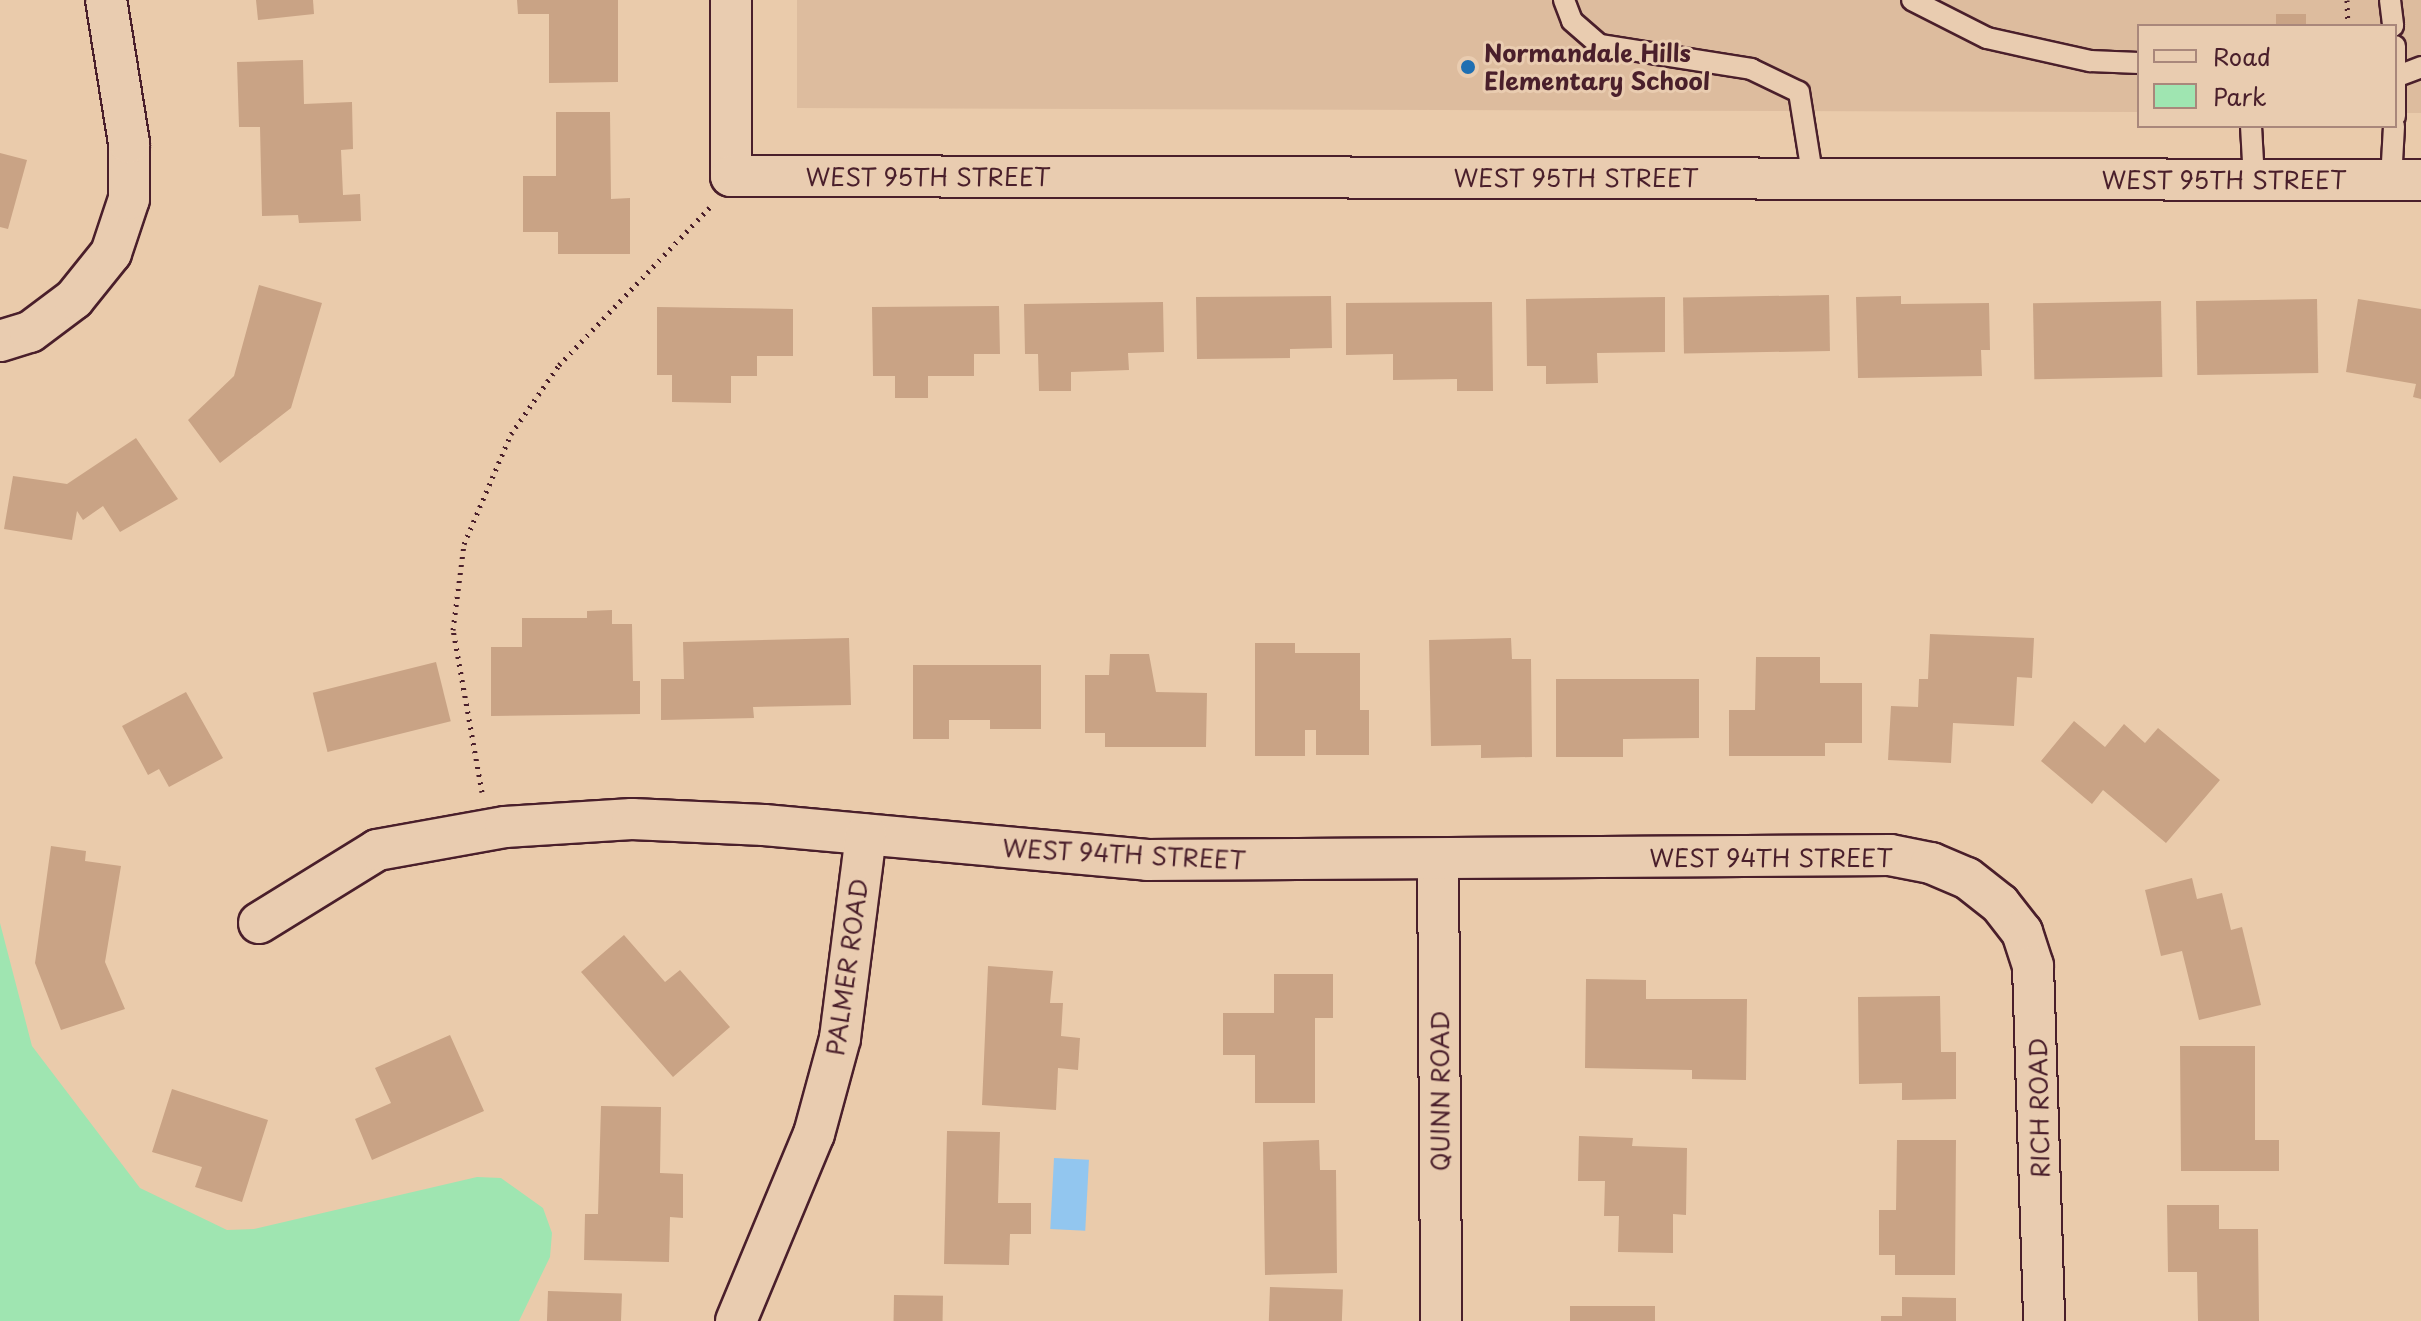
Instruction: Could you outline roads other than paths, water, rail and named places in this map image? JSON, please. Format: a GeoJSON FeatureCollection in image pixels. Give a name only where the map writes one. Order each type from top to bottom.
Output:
{"type":"FeatureCollection","features":[{"type":"Feature","properties":{"kind":"street"},"geometry":{"type":"LineString","coordinates":[[0,341],[30,332],[74,299],[111,253],[129,199],[129,143],[106,0]]}},
{"type":"Feature","properties":{"kind":"street","name":"WEST 95TH STREET"},"geometry":{"type":"LineString","coordinates":[[731,0],[735,176],[2406,180]]}},
{"type":"Feature","properties":{"kind":"street","name":"WEST 94TH STREET"},"geometry":{"type":"LineString","coordinates":[[259,923],[377,850],[487,831],[632,819],[866,835],[1147,860],[1890,855],[1931,863],[1967,878],[2000,904]]}},
{"type":"Feature","properties":{"kind":"street","name":"PALMER ROAD"},"geometry":{"type":"LineString","coordinates":[[736,1321],[814,1134],[826,1093],[840,1038],[866,835]]}},
{"type":"Feature","properties":{"kind":"street","name":"QUINN ROAD"},"geometry":{"type":"LineString","coordinates":[[1438,860],[1441,1321]]}},
{"type":"Feature","properties":{"kind":"street","name":"RICH ROAD"},"geometry":{"type":"LineString","coordinates":[[2000,904],[2022,932],[2033,966],[2044,1321]]}},
{"type":"Feature","properties":{"kind":"lane"},"geometry":{"type":"LineString","coordinates":[[1564,0],[1572,21],[1600,45],[1751,69],[1799,92],[1813,179]]}},
{"type":"Feature","properties":{"kind":"lane"},"geometry":{"type":"LineString","coordinates":[[1912,0],[1987,38],[2090,61],[2137,63]]}},
{"type":"Feature","properties":{"kind":"lane"},"geometry":{"type":"LineString","coordinates":[[2390,0],[2393,24]]}},
{"type":"Feature","properties":{"kind":"lane"},"geometry":{"type":"LineString","coordinates":[[2397,66],[2397,89]]}},
{"type":"Feature","properties":{"kind":"lane"},"geometry":{"type":"LineString","coordinates":[[2398,76],[2421,67]]}},
{"type":"Feature","properties":{"kind":"lane"},"geometry":{"type":"LineString","coordinates":[[2251,128],[2254,180]]}},
{"type":"Feature","properties":{"kind":"lane"},"geometry":{"type":"LineString","coordinates":[[2394,128],[2406,180]]}},
{"type":"Feature","properties":{"kind":"water"},"geometry":{"type":"Polygon","coordinates":[[[1054,1158],[1089,1160],[1085,1231],[1050,1229],[1054,1158]]]}},
{"type":"Feature","properties":{"kind":"place","name":"Normandale Hills Elementary School"},"geometry":{"type":"Point","coordinates":[1468,67]}}]}
